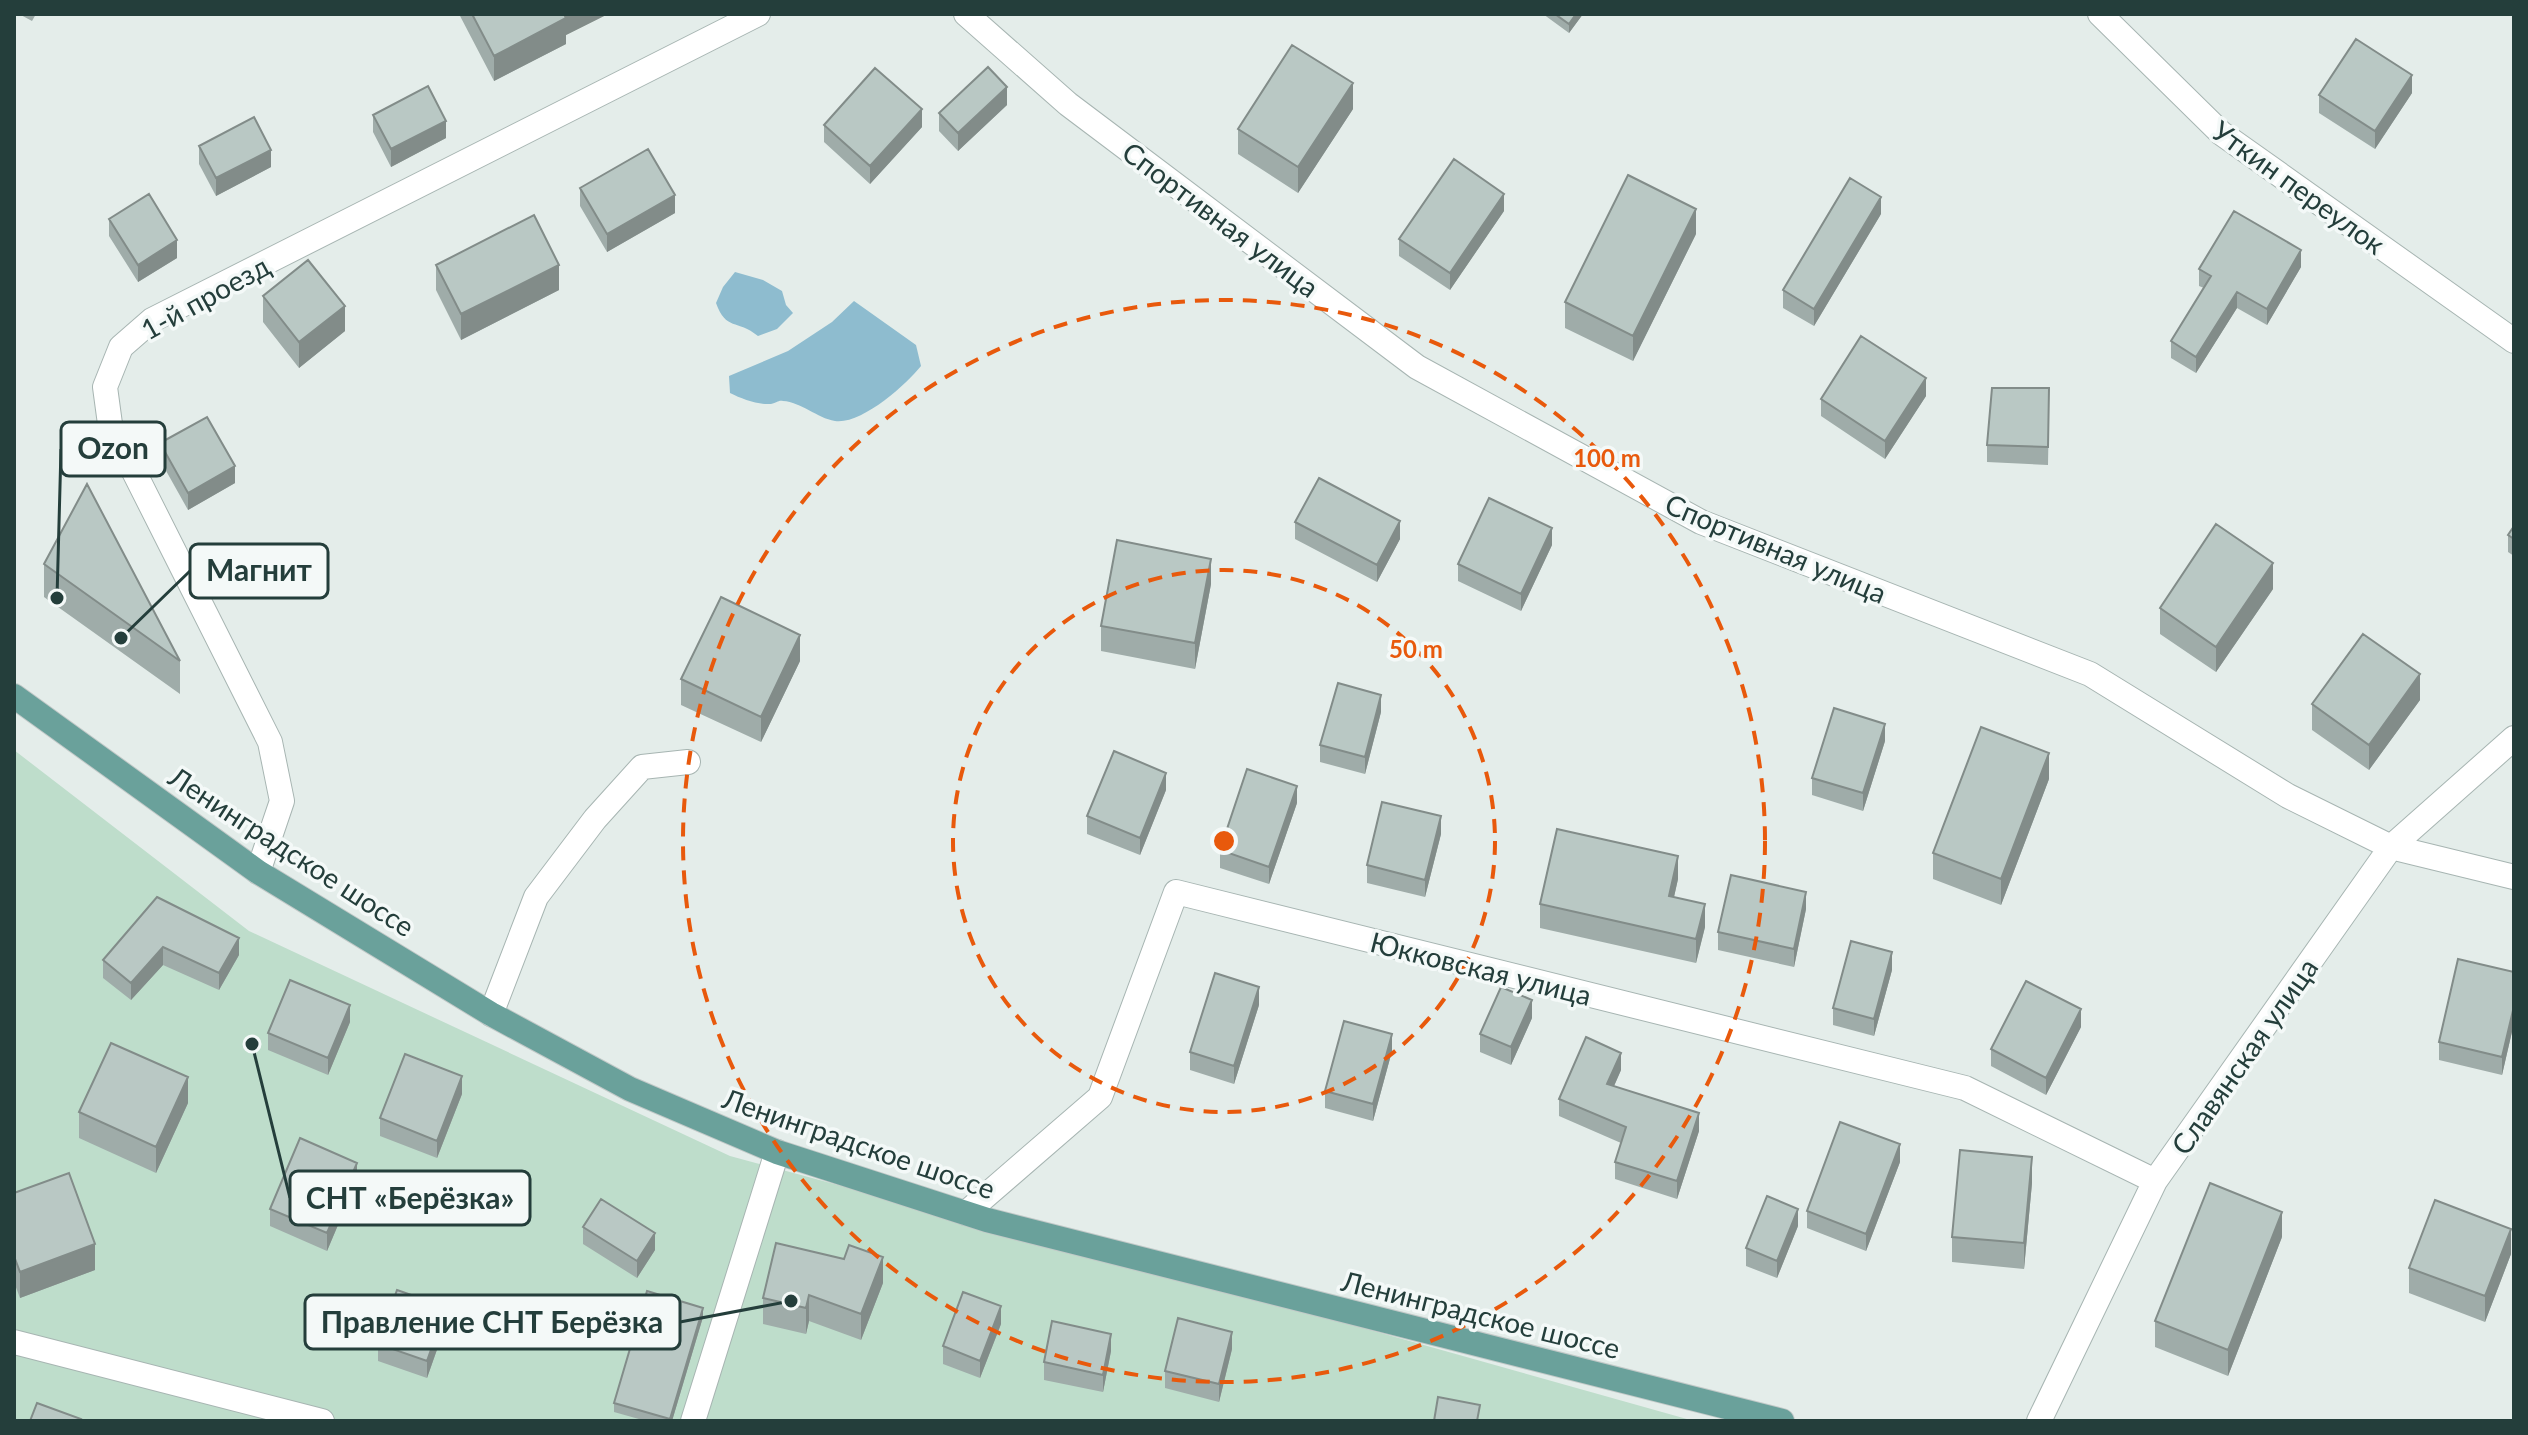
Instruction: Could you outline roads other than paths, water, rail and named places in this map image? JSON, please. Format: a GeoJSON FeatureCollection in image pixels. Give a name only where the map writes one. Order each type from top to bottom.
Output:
{"type":"FeatureCollection","features":[{"type":"Feature","properties":{"kind":"main road","name":"Ленинградское шоссе"},"geometry":{"type":"LineString","coordinates":[[14,696],[258,872],[491,1014],[630,1089],[777,1152],[966,1213],[1782,1421]]}},
{"type":"Feature","properties":{"kind":"street","name":"1-й проезд"},"geometry":{"type":"LineString","coordinates":[[258,872],[282,801],[270,742],[110,424],[105,387],[121,347],[152,320],[758,14]]}},
{"type":"Feature","properties":{"kind":"street","name":"Спортивная улица"},"geometry":{"type":"LineString","coordinates":[[966,14],[1068,104],[1417,367],[1701,522],[2090,674],[2288,796],[2391,847],[2514,877]]}},
{"type":"Feature","properties":{"kind":"street","name":"Уткин переулок"},"geometry":{"type":"LineString","coordinates":[[2100,14],[2221,133],[2514,341]]}},
{"type":"Feature","properties":{"kind":"street","name":"Славянская улица"},"geometry":{"type":"LineString","coordinates":[[2039,1421],[2155,1181],[2391,847],[2514,738]]}},
{"type":"Feature","properties":{"kind":"street"},"geometry":{"type":"LineString","coordinates":[[491,1014],[536,897],[595,819],[642,767],[688,762]]}},
{"type":"Feature","properties":{"kind":"street","name":"Юкковская улица"},"geometry":{"type":"LineString","coordinates":[[966,1213],[1100,1097],[1176,892],[1965,1088],[2155,1181]]}},
{"type":"Feature","properties":{"kind":"street"},"geometry":{"type":"LineString","coordinates":[[693,1421],[777,1152]]}},
{"type":"Feature","properties":{"kind":"street"},"geometry":{"type":"LineString","coordinates":[[14,1342],[322,1421]]}},
{"type":"Feature","properties":{"kind":"water"},"geometry":{"type":"Polygon","coordinates":[[[735,272],[763,280],[782,291],[786,305],[793,313],[777,329],[758,336],[728,321],[716,303],[735,272]]]}},
{"type":"Feature","properties":{"kind":"water"},"geometry":{"type":"Polygon","coordinates":[[[854,301],[916,345],[921,366],[882,402],[857,417],[835,421],[790,402],[761,404],[730,393],[729,376],[788,351],[832,322],[854,301]]]}},
{"type":"Feature","properties":{"kind":"place","name":"Ozon"},"geometry":{"type":"Point","coordinates":[57,598]}},
{"type":"Feature","properties":{"kind":"place","name":"Магнит"},"geometry":{"type":"Point","coordinates":[121,638]}},
{"type":"Feature","properties":{"kind":"place","name":"СНТ «Берёзка»"},"geometry":{"type":"Point","coordinates":[252,1044]}},
{"type":"Feature","properties":{"kind":"place","name":"Правление СНТ Берёзка"},"geometry":{"type":"Point","coordinates":[791,1301]}}]}
